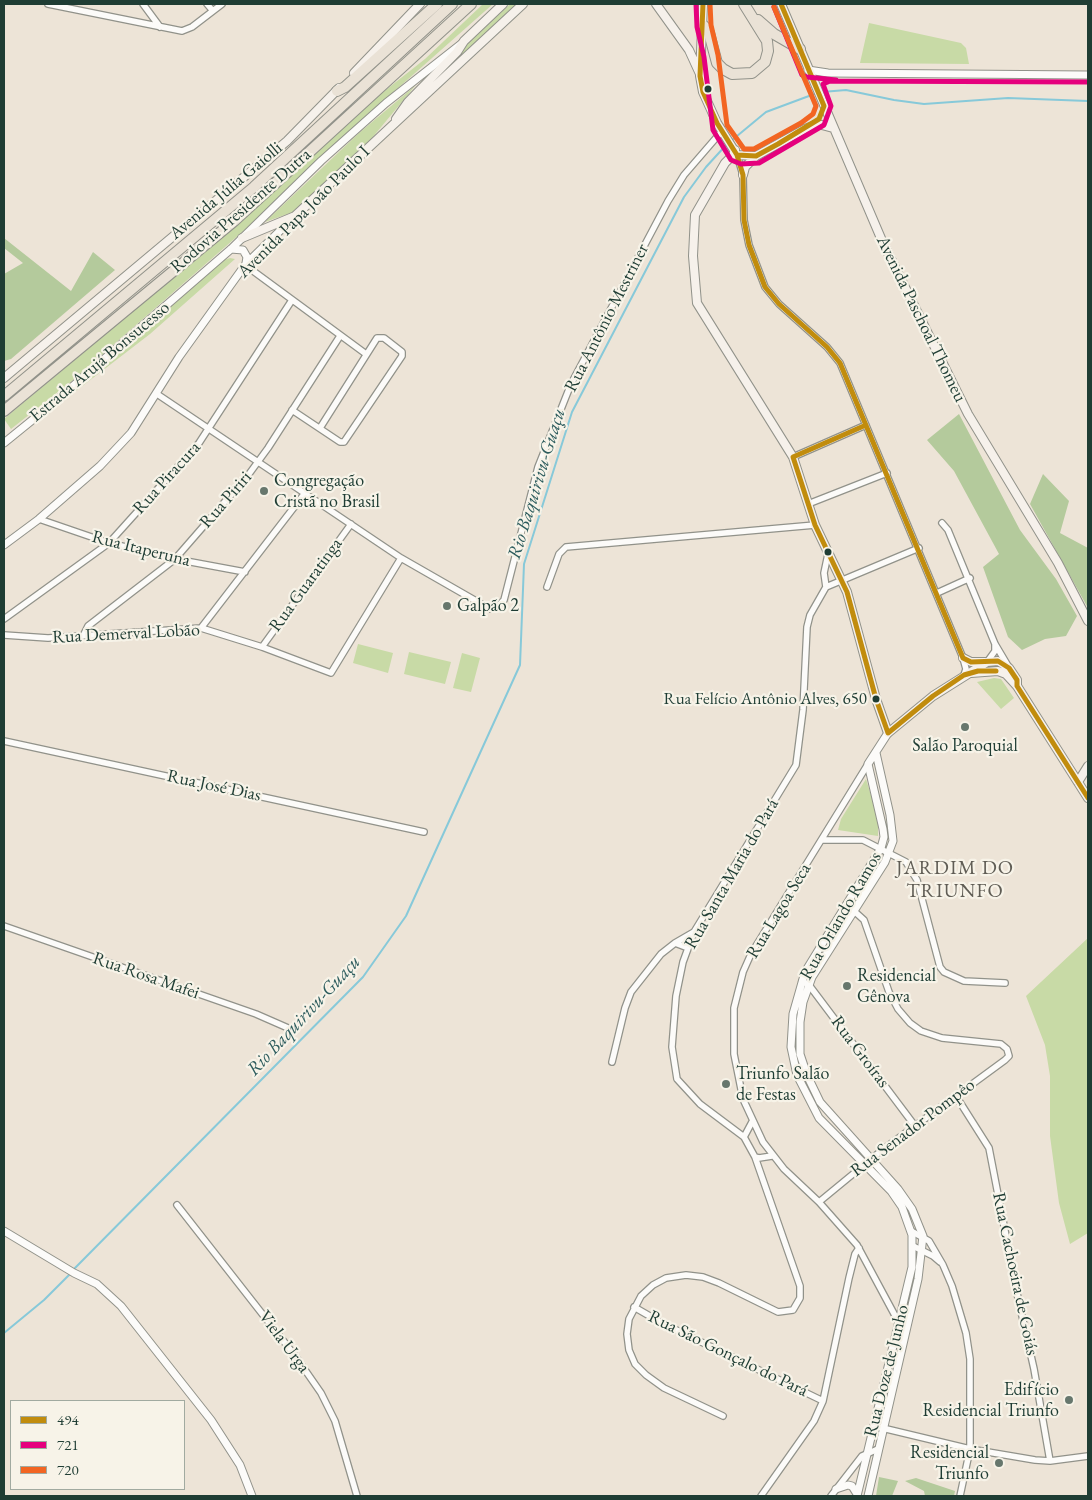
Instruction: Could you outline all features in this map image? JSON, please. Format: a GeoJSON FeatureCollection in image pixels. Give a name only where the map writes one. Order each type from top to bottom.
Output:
{"type":"FeatureCollection","features":[{"type":"Feature","properties":{"kind":"highway"},"geometry":{"type":"LineString","coordinates":[[337,91],[345,87],[437,4]]}},
{"type":"Feature","properties":{"kind":"highway","name":"Rodovia Presidente Dutra"},"geometry":{"type":"LineString","coordinates":[[4,396],[254,187],[452,4]]}},
{"type":"Feature","properties":{"kind":"highway","name":"Rodovia Presidente Dutra"},"geometry":{"type":"LineString","coordinates":[[4,411],[234,221],[471,4]]}},
{"type":"Feature","properties":{"kind":"highway"},"geometry":{"type":"LineString","coordinates":[[704,26],[709,33],[717,63],[732,74],[743,75],[759,69],[765,62],[768,51],[767,41],[744,4]]}},
{"type":"Feature","properties":{"kind":"highway"},"geometry":{"type":"LineString","coordinates":[[753,16],[774,34],[800,49]]}},
{"type":"Feature","properties":{"kind":"main road","name":"Avenida Júlia Gaiolli"},"geometry":{"type":"LineString","coordinates":[[4,378],[287,141],[420,4]]}},
{"type":"Feature","properties":{"kind":"main road"},"geometry":{"type":"LineString","coordinates":[[392,125],[408,102],[457,52],[464,40],[504,4]]}},
{"type":"Feature","properties":{"kind":"main road","name":"Avenida Papa João Paulo I"},"geometry":{"type":"LineString","coordinates":[[295,216],[523,4]]}},
{"type":"Feature","properties":{"kind":"main road"},"geometry":{"type":"LineString","coordinates":[[656,4],[689,50],[700,76],[705,101],[735,151],[756,156]]}},
{"type":"Feature","properties":{"kind":"main road"},"geometry":{"type":"LineString","coordinates":[[700,76],[704,26],[703,4]]}},
{"type":"Feature","properties":{"kind":"main road","name":"Avenida Paschoal Thomeu"},"geometry":{"type":"LineString","coordinates":[[781,4],[883,243],[968,414],[1058,562],[1088,621]]}},
{"type":"Feature","properties":{"kind":"main road"},"geometry":{"type":"LineString","coordinates":[[743,175],[745,167],[756,156],[805,129],[819,119],[823,104]]}},
{"type":"Feature","properties":{"kind":"main road"},"geometry":{"type":"LineString","coordinates":[[805,129],[820,124],[833,128]]}},
{"type":"Feature","properties":{"kind":"main road"},"geometry":{"type":"LineString","coordinates":[[735,151],[725,163],[695,215],[693,256],[695,295],[700,310],[793,457],[815,525],[842,581],[888,733]]}},
{"type":"Feature","properties":{"kind":"main road"},"geometry":{"type":"LineString","coordinates":[[242,238],[295,216]]}},
{"type":"Feature","properties":{"kind":"main road","name":"Avenida Júlia Gaiolli"},"geometry":{"type":"LineString","coordinates":[[4,370],[19,366]]}},
{"type":"Feature","properties":{"kind":"main road"},"geometry":{"type":"LineString","coordinates":[[963,658],[971,662],[998,661],[1009,668],[1017,680],[1017,686]]}},
{"type":"Feature","properties":{"kind":"main road","name":"Rua Lagoa Seca"},"geometry":{"type":"LineString","coordinates":[[888,733],[933,696],[987,662]]}},
{"type":"Feature","properties":{"kind":"main road"},"geometry":{"type":"LineString","coordinates":[[964,675],[978,671],[998,671],[1006,674],[1017,686],[1088,798]]}},
{"type":"Feature","properties":{"kind":"main road"},"geometry":{"type":"LineString","coordinates":[[1078,782],[1088,766]]}},
{"type":"Feature","properties":{"kind":"street"},"geometry":{"type":"LineString","coordinates":[[48,4],[160,27],[186,30],[222,4]]}},
{"type":"Feature","properties":{"kind":"street"},"geometry":{"type":"LineString","coordinates":[[85,4],[91,12]]}},
{"type":"Feature","properties":{"kind":"street"},"geometry":{"type":"LineString","coordinates":[[143,4],[160,27]]}},
{"type":"Feature","properties":{"kind":"street"},"geometry":{"type":"LineString","coordinates":[[207,4],[213,11]]}},
{"type":"Feature","properties":{"kind":"street","name":"Estrada Arujá Bonsucesso"},"geometry":{"type":"LineString","coordinates":[[4,443],[57,400],[231,249],[352,133],[464,40]]}},
{"type":"Feature","properties":{"kind":"street"},"geometry":{"type":"LineString","coordinates":[[808,70],[828,73],[1088,75]]}},
{"type":"Feature","properties":{"kind":"street"},"geometry":{"type":"LineString","coordinates":[[814,84],[828,73]]}},
{"type":"Feature","properties":{"kind":"street","name":"Rua Antônio Mestriner"},"geometry":{"type":"LineString","coordinates":[[401,558],[490,609],[497,607],[504,600],[538,467],[571,384],[668,200],[684,175],[724,134]]}},
{"type":"Feature","properties":{"kind":"street"},"geometry":{"type":"LineString","coordinates":[[735,151],[743,175],[744,220],[749,245],[765,287],[779,304],[835,356],[844,370],[963,658],[966,670],[964,675]]}},
{"type":"Feature","properties":{"kind":"street","name":"Avenida Papa João Paulo I"},"geometry":{"type":"LineString","coordinates":[[4,545],[39,519],[106,459],[131,433],[179,357],[245,265],[295,216]]}},
{"type":"Feature","properties":{"kind":"street"},"geometry":{"type":"LineString","coordinates":[[231,249],[238,248],[246,253],[245,265],[366,354]]}},
{"type":"Feature","properties":{"kind":"street","name":"Rua Piracura"},"geometry":{"type":"LineString","coordinates":[[4,619],[109,543],[210,428],[292,300]]}},
{"type":"Feature","properties":{"kind":"street","name":"Rua Piriri"},"geometry":{"type":"LineString","coordinates":[[83,636],[88,626],[175,559],[259,462],[340,336]]}},
{"type":"Feature","properties":{"kind":"street"},"geometry":{"type":"LineString","coordinates":[[292,410],[340,442],[344,442],[402,353],[379,337],[366,354],[320,428]]}},
{"type":"Feature","properties":{"kind":"street"},"geometry":{"type":"LineString","coordinates":[[157,394],[401,558]]}},
{"type":"Feature","properties":{"kind":"street"},"geometry":{"type":"LineString","coordinates":[[793,457],[866,425]]}},
{"type":"Feature","properties":{"kind":"street"},"geometry":{"type":"LineString","coordinates":[[808,504],[887,474]]}},
{"type":"Feature","properties":{"kind":"street"},"geometry":{"type":"LineString","coordinates":[[201,628],[305,493]]}},
{"type":"Feature","properties":{"kind":"street","name":"Rua Itaperuna"},"geometry":{"type":"LineString","coordinates":[[39,519],[109,543],[175,559],[245,572]]}},
{"type":"Feature","properties":{"kind":"street"},"geometry":{"type":"LineString","coordinates":[[942,523],[948,530],[970,578],[995,644],[1009,668]]}},
{"type":"Feature","properties":{"kind":"street","name":"Rua Guaratinga"},"geometry":{"type":"LineString","coordinates":[[262,647],[351,524]]}},
{"type":"Feature","properties":{"kind":"street"},"geometry":{"type":"LineString","coordinates":[[548,587],[559,554],[566,547],[815,525]]}},
{"type":"Feature","properties":{"kind":"street"},"geometry":{"type":"LineString","coordinates":[[826,586],[918,548]]}},
{"type":"Feature","properties":{"kind":"street","name":"Rua Santa Maria do Pará"},"geometry":{"type":"LineString","coordinates":[[744,1137],[700,1104],[677,1079],[672,1026],[676,996],[694,932],[796,764],[803,710],[807,627],[810,615],[826,586],[824,573],[828,554]]}},
{"type":"Feature","properties":{"kind":"street","name":"Rua Demerval Lobão"},"geometry":{"type":"LineString","coordinates":[[4,635],[48,638],[201,628],[262,647],[331,673],[401,558]]}},
{"type":"Feature","properties":{"kind":"street"},"geometry":{"type":"LineString","coordinates":[[937,593],[970,578]]}},
{"type":"Feature","properties":{"kind":"street"},"geometry":{"type":"LineString","coordinates":[[987,662],[994,651],[995,644]]}},
{"type":"Feature","properties":{"kind":"street","name":"Rua Lagoa Seca"},"geometry":{"type":"LineString","coordinates":[[888,733],[823,840],[762,934],[743,972],[734,1008],[734,1054],[738,1080],[752,1122],[772,1156],[819,1202],[859,1248],[899,1323]]}},
{"type":"Feature","properties":{"kind":"street","name":"Rua José Dias"},"geometry":{"type":"LineString","coordinates":[[4,741],[424,832]]}},
{"type":"Feature","properties":{"kind":"street","name":"Rua Orlando Ramos"},"geometry":{"type":"LineString","coordinates":[[876,752],[893,828],[893,841],[889,852],[809,985],[800,1022],[800,1054],[807,1075],[828,1113],[871,1158],[912,1210],[923,1236]]}},
{"type":"Feature","properties":{"kind":"street","name":"Rua Orlando Ramos"},"geometry":{"type":"LineString","coordinates":[[868,764],[884,837],[881,848],[802,981],[793,1014],[791,1047],[796,1071],[819,1118],[898,1200],[911,1230]]}},
{"type":"Feature","properties":{"kind":"street"},"geometry":{"type":"LineString","coordinates":[[823,840],[856,839],[881,848],[906,862],[917,880],[940,966],[944,972],[964,981],[1005,983]]}},
{"type":"Feature","properties":{"kind":"street","name":"Rua Senador Pompêo"},"geometry":{"type":"LineString","coordinates":[[819,1202],[871,1158],[1009,1056],[1007,1048],[1001,1044],[942,1038],[921,1031],[910,1023],[898,1009],[889,992],[864,920],[854,911]]}},
{"type":"Feature","properties":{"kind":"street","name":"Rua Rosa Mafei"},"geometry":{"type":"LineString","coordinates":[[4,926],[256,1014],[288,1028]]}},
{"type":"Feature","properties":{"kind":"street"},"geometry":{"type":"LineString","coordinates":[[612,1062],[624,1008],[631,992],[662,954],[675,943],[694,932]]}},
{"type":"Feature","properties":{"kind":"street"},"geometry":{"type":"LineString","coordinates":[[675,943],[688,948]]}},
{"type":"Feature","properties":{"kind":"street","name":"Rua Groíras"},"geometry":{"type":"LineString","coordinates":[[802,981],[809,985],[915,1126]]}},
{"type":"Feature","properties":{"kind":"street","name":"Rua Cachoeira de Goiás"},"geometry":{"type":"LineString","coordinates":[[956,1096],[984,1137],[990,1154],[1034,1369],[1050,1461]]}},
{"type":"Feature","properties":{"kind":"street"},"geometry":{"type":"LineString","coordinates":[[723,1416],[664,1388],[646,1375],[635,1364],[627,1334],[629,1319],[641,1296],[653,1285],[666,1278],[686,1274],[703,1277],[719,1283],[778,1312],[793,1310],[800,1298],[800,1286],[756,1157],[744,1137],[752,1122]]}},
{"type":"Feature","properties":{"kind":"street"},"geometry":{"type":"LineString","coordinates":[[756,1157],[772,1156]]}},
{"type":"Feature","properties":{"kind":"street","name":"Viela Urga"},"geometry":{"type":"LineString","coordinates":[[178,1205],[296,1357],[321,1393],[335,1421],[357,1496]]}},
{"type":"Feature","properties":{"kind":"street"},"geometry":{"type":"LineString","coordinates":[[911,1230],[929,1241],[944,1265],[962,1314],[969,1351],[970,1449],[960,1496]]}},
{"type":"Feature","properties":{"kind":"street","name":"Rua Doze de Junho"},"geometry":{"type":"LineString","coordinates":[[857,1495],[914,1260],[911,1230]]}},
{"type":"Feature","properties":{"kind":"street"},"geometry":{"type":"LineString","coordinates":[[4,1231],[62,1267],[107,1291],[211,1420],[240,1465],[252,1496]]}},
{"type":"Feature","properties":{"kind":"street","name":"Rua Doze de Junho"},"geometry":{"type":"LineString","coordinates":[[868,1496],[908,1326],[923,1250],[923,1236]]}},
{"type":"Feature","properties":{"kind":"street"},"geometry":{"type":"LineString","coordinates":[[913,1246],[923,1250],[944,1265]]}},
{"type":"Feature","properties":{"kind":"street"},"geometry":{"type":"LineString","coordinates":[[761,1496],[814,1421],[823,1401],[849,1278],[855,1254],[859,1248]]}},
{"type":"Feature","properties":{"kind":"street","name":"Rua São Gonçalo do Pará"},"geometry":{"type":"LineString","coordinates":[[634,1307],[660,1322],[823,1401]]}},
{"type":"Feature","properties":{"kind":"street"},"geometry":{"type":"LineString","coordinates":[[899,1323],[908,1326]]}},
{"type":"Feature","properties":{"kind":"street"},"geometry":{"type":"LineString","coordinates":[[874,1426],[970,1449],[1050,1461],[1088,1456]]}},
{"type":"Feature","properties":{"kind":"street"},"geometry":{"type":"LineString","coordinates":[[831,1496],[867,1453],[878,1449]]}},
{"type":"Feature","properties":{"kind":"street"},"geometry":{"type":"LineString","coordinates":[[836,1489],[848,1485],[852,1486],[857,1495]]}},
{"type":"Feature","properties":{"kind":"green space"},"geometry":{"type":"Polygon","coordinates":[[[483,4],[493,4],[327,151],[257,219],[72,381],[11,429],[4,419],[254,210],[368,104],[425,59],[483,4]]]}},
{"type":"Feature","properties":{"kind":"green space"},"geometry":{"type":"Polygon","coordinates":[[[510,4],[517,4],[436,79],[445,65],[510,4]]]}},
{"type":"Feature","properties":{"kind":"green space"},"geometry":{"type":"Polygon","coordinates":[[[869,23],[961,43],[966,48],[969,64],[860,63],[869,23]]]}},
{"type":"Feature","properties":{"kind":"green space"},"geometry":{"type":"Polygon","coordinates":[[[416,85],[372,138],[293,212],[265,222],[359,133],[416,85]]]}},
{"type":"Feature","properties":{"kind":"green space"},"geometry":{"type":"Polygon","coordinates":[[[4,238],[71,291],[93,252],[115,270],[11,359],[4,361],[4,274],[23,263],[4,248],[4,238]]]}},
{"type":"Feature","properties":{"kind":"green space"},"geometry":{"type":"Polygon","coordinates":[[[235,259],[150,334],[63,401],[224,260],[235,259]]]}},
{"type":"Feature","properties":{"kind":"green space"},"geometry":{"type":"Polygon","coordinates":[[[959,414],[1020,530],[1056,579],[1077,616],[1066,636],[1045,639],[1022,650],[1008,637],[983,567],[999,554],[954,471],[927,440],[959,414]]]}},
{"type":"Feature","properties":{"kind":"green space"},"geometry":{"type":"Polygon","coordinates":[[[1043,474],[1069,501],[1060,533],[1088,548],[1088,608],[1030,504],[1043,474]]]}},
{"type":"Feature","properties":{"kind":"green space"},"geometry":{"type":"Polygon","coordinates":[[[358,644],[393,653],[388,673],[353,663],[358,644]]]}},
{"type":"Feature","properties":{"kind":"green space"},"geometry":{"type":"Polygon","coordinates":[[[409,652],[451,662],[445,684],[404,674],[409,652]]]}},
{"type":"Feature","properties":{"kind":"green space"},"geometry":{"type":"Polygon","coordinates":[[[462,653],[480,658],[471,692],[453,688],[462,653]]]}},
{"type":"Feature","properties":{"kind":"green space"},"geometry":{"type":"Polygon","coordinates":[[[994,678],[1001,679],[1014,698],[1001,709],[977,682],[994,678]]]}},
{"type":"Feature","properties":{"kind":"green space"},"geometry":{"type":"Polygon","coordinates":[[[866,779],[878,818],[878,836],[838,830],[841,819],[866,779]]]}},
{"type":"Feature","properties":{"kind":"green space"},"geometry":{"type":"Polygon","coordinates":[[[876,864],[880,866],[812,973],[808,971],[876,864]]]}},
{"type":"Feature","properties":{"kind":"green space"},"geometry":{"type":"Polygon","coordinates":[[[1088,938],[1088,1233],[1070,1244],[1059,1203],[1050,1136],[1050,1076],[1045,1045],[1026,996],[1088,938]]]}},
{"type":"Feature","properties":{"kind":"green space"},"geometry":{"type":"Polygon","coordinates":[[[879,1477],[898,1481],[892,1496],[876,1496],[879,1477]]]}},
{"type":"Feature","properties":{"kind":"green space"},"geometry":{"type":"Polygon","coordinates":[[[916,1478],[955,1491],[954,1496],[925,1496],[924,1491],[905,1481],[916,1478]]]}},
{"type":"Feature","properties":{"kind":"waterway","name":"Rio Baquirivu-Guaçu"},"geometry":{"type":"LineString","coordinates":[[822,92],[846,90],[924,104],[1008,98],[1088,101]]}},
{"type":"Feature","properties":{"kind":"waterway","name":"Rio Baquirivu-Guaçu"},"geometry":{"type":"LineString","coordinates":[[731,141],[766,112],[817,93]]}},
{"type":"Feature","properties":{"kind":"waterway","name":"Rio Baquirivu-Guaçu"},"geometry":{"type":"LineString","coordinates":[[74,1269],[363,977],[406,916],[520,665],[524,564],[572,412],[684,197],[706,167],[727,144]]}},
{"type":"Feature","properties":{"kind":"waterway","name":"Rio Baquirivu-Guaçu"},"geometry":{"type":"LineString","coordinates":[[4,1333],[44,1300],[71,1273]]}},
{"type":"Feature","properties":{"kind":"transit line","name":"721"},"geometry":{"type":"LineString","coordinates":[[696,4],[697,27],[704,57],[713,130],[731,160],[741,164],[759,163],[824,125],[831,106],[823,84],[830,81],[1088,82]]}},
{"type":"Feature","properties":{"kind":"transit line","name":"494"},"geometry":{"type":"LineString","coordinates":[[703,4],[700,76],[703,92],[717,123],[737,155],[743,175],[744,220],[749,245],[765,287],[779,304],[827,347],[840,363],[963,658],[971,662],[998,661],[1009,668],[1017,680],[1017,686],[1088,798]]}},
{"type":"Feature","properties":{"kind":"transit line","name":"720"},"geometry":{"type":"LineString","coordinates":[[710,4],[711,25],[718,55],[727,125],[744,149],[754,149],[801,123],[813,114],[816,106],[774,7]]}},
{"type":"Feature","properties":{"kind":"transit line","name":"494"},"geometry":{"type":"LineString","coordinates":[[737,155],[756,156],[778,144],[819,119],[824,106],[781,4]]}},
{"type":"Feature","properties":{"kind":"transit line","name":"721"},"geometry":{"type":"LineString","coordinates":[[774,7],[802,75],[836,80]]}},
{"type":"Feature","properties":{"kind":"transit line","name":"494"},"geometry":{"type":"LineString","coordinates":[[866,425],[793,457],[815,525],[847,592],[876,699],[888,733],[933,696],[964,675],[978,671],[996,671]]}},
{"type":"Feature","properties":{"kind":"place","name":"Congregação Cristã no Brasil"},"geometry":{"type":"Point","coordinates":[264,491]}},
{"type":"Feature","properties":{"kind":"place","name":"Galpão 2"},"geometry":{"type":"Point","coordinates":[447,606]}},
{"type":"Feature","properties":{"kind":"place","name":"Rua Felício Antônio Alves, 650"},"geometry":{"type":"Point","coordinates":[876,699]}},
{"type":"Feature","properties":{"kind":"place","name":"Salão Paroquial"},"geometry":{"type":"Point","coordinates":[965,727]}},
{"type":"Feature","properties":{"kind":"place","name":"Residencial Gênova"},"geometry":{"type":"Point","coordinates":[847,986]}},
{"type":"Feature","properties":{"kind":"place","name":"Triunfo Salão de Festas"},"geometry":{"type":"Point","coordinates":[726,1084]}},
{"type":"Feature","properties":{"kind":"place","name":"Edifício Residencial Triunfo"},"geometry":{"type":"Point","coordinates":[1069,1400]}},
{"type":"Feature","properties":{"kind":"place","name":"Residencial Triunfo"},"geometry":{"type":"Point","coordinates":[999,1463]}},
{"type":"Feature","properties":{"kind":"district","name":"JARDIM DO TRIUNFO"},"geometry":{"type":"Point","coordinates":[955,880]}}]}
